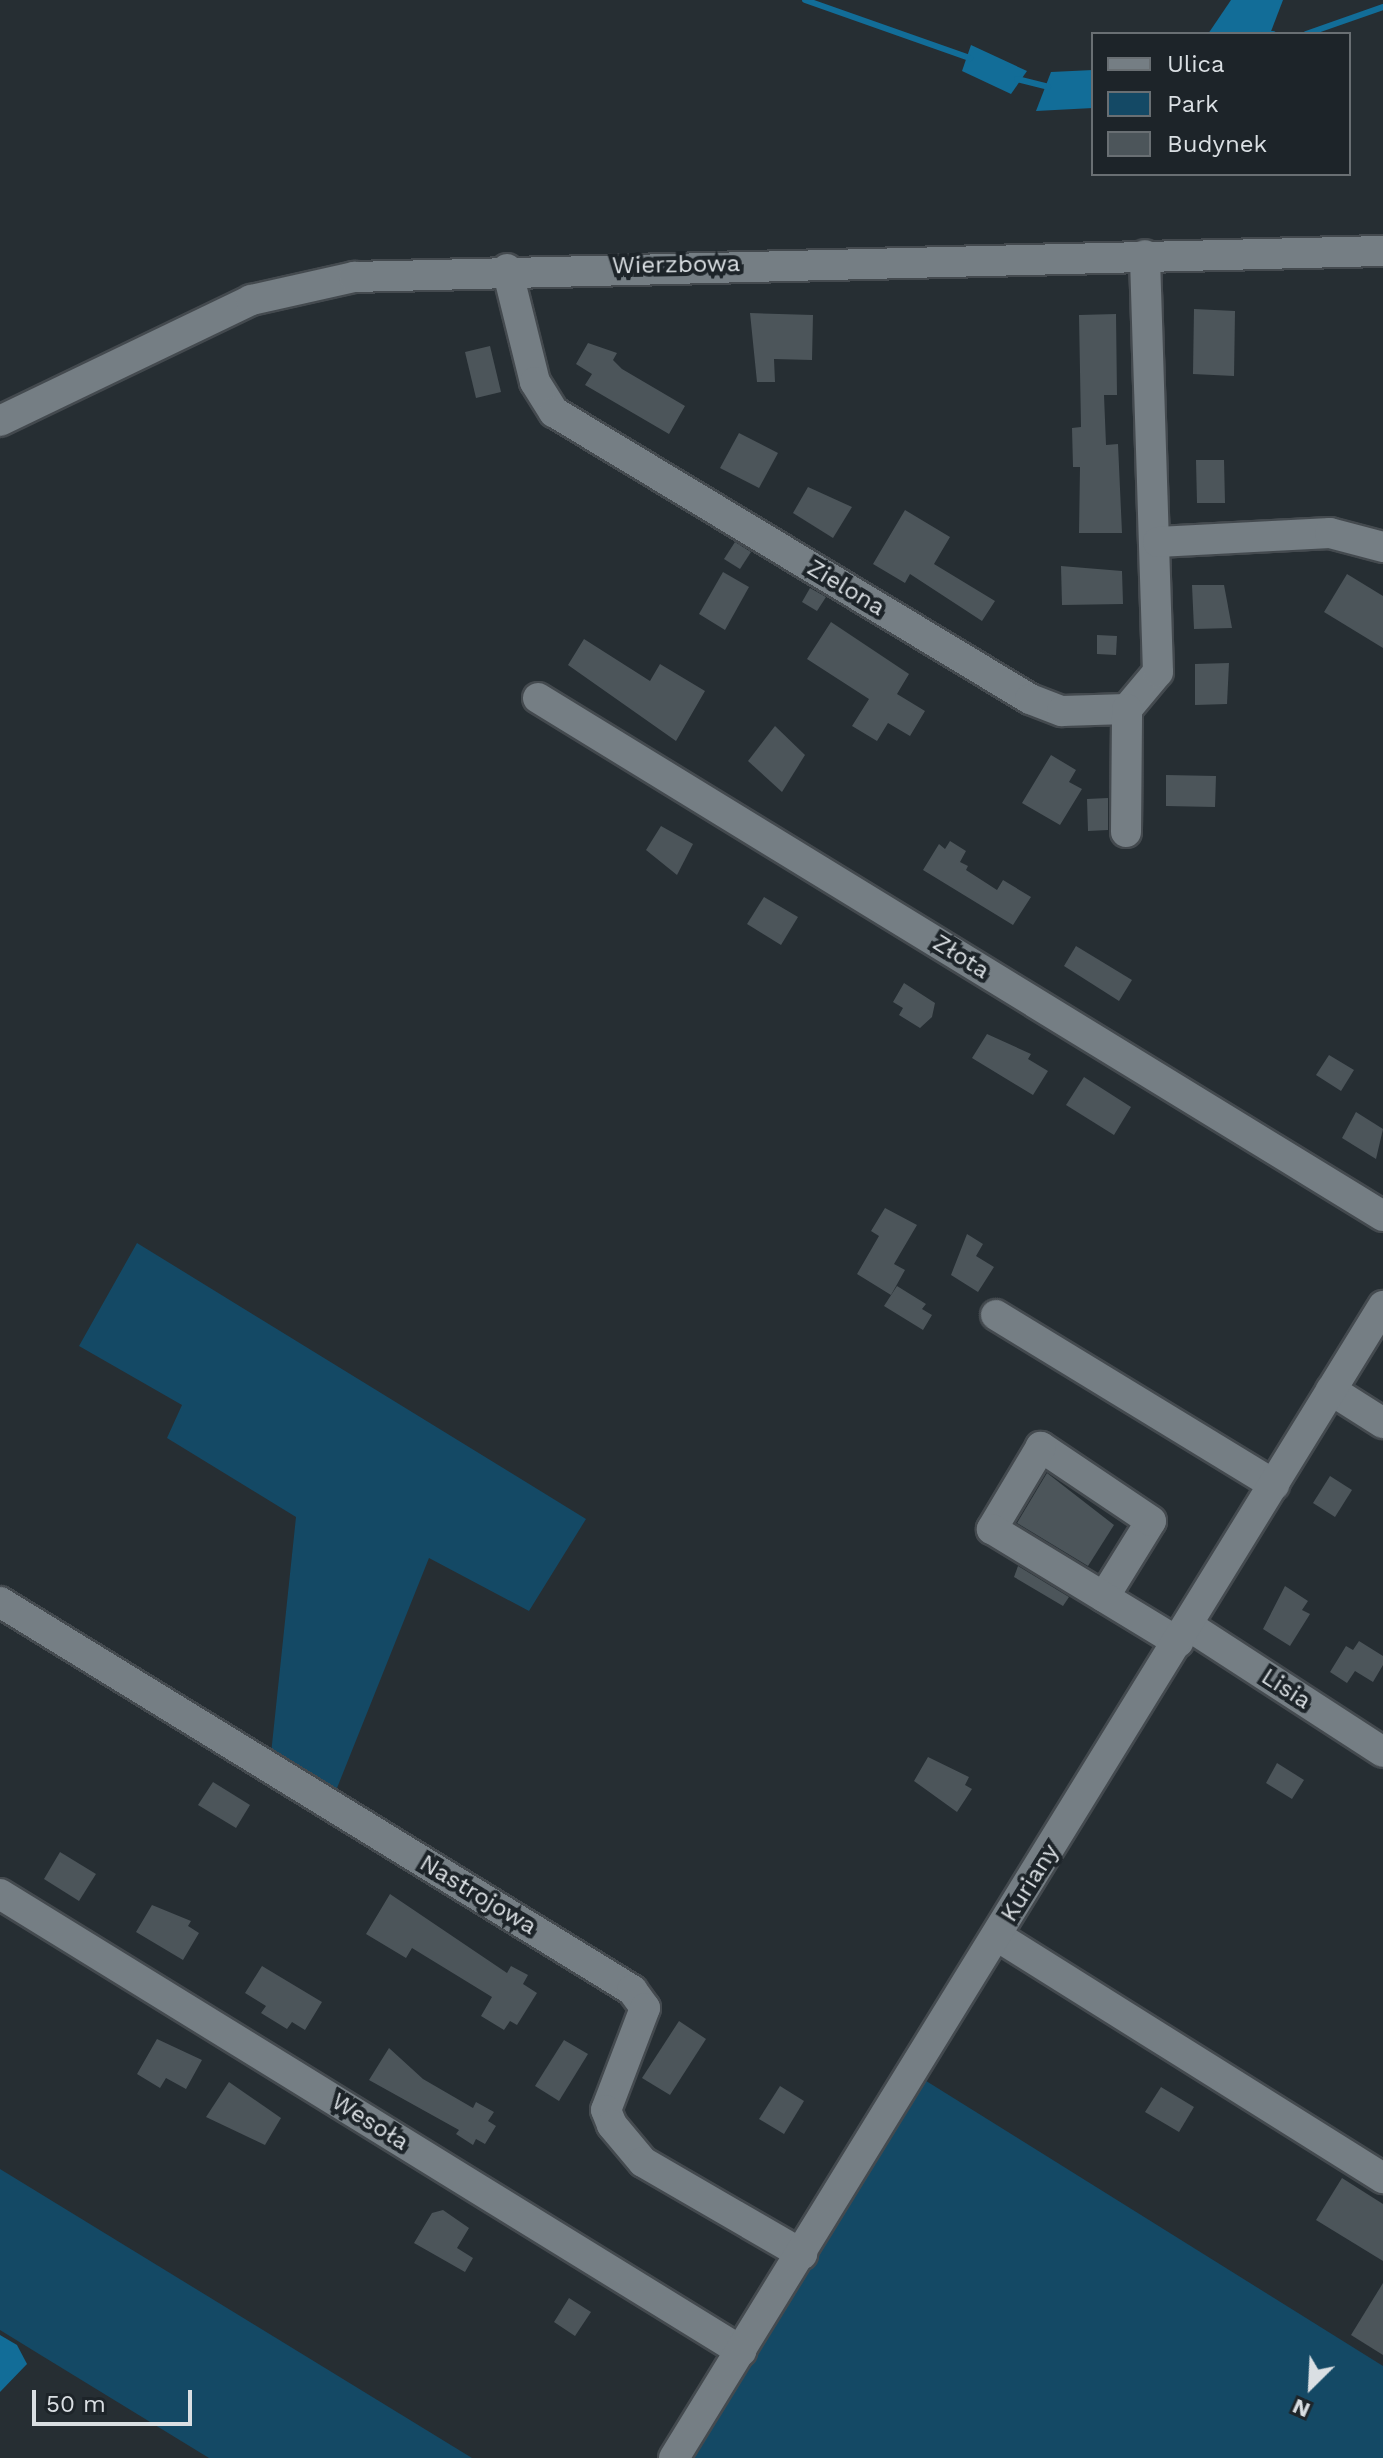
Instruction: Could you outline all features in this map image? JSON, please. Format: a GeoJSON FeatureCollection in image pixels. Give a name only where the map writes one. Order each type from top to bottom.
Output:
{"type":"FeatureCollection","features":[{"type":"Feature","properties":{"kind":"street","name":"Wierzbowa"},"geometry":{"type":"LineString","coordinates":[[0,421],[251,300],[354,277],[507,269],[1383,251]]}},
{"type":"Feature","properties":{"kind":"street"},"geometry":{"type":"LineString","coordinates":[[1126,832],[1127,709],[1158,672],[1158,542],[1145,255]]}},
{"type":"Feature","properties":{"kind":"street","name":"Zielona"},"geometry":{"type":"LineString","coordinates":[[507,269],[535,382],[554,412],[1030,699],[1062,711],[1127,709]]}},
{"type":"Feature","properties":{"kind":"street"},"geometry":{"type":"LineString","coordinates":[[1158,542],[1330,533],[1383,547]]}},
{"type":"Feature","properties":{"kind":"street","name":"Złota"},"geometry":{"type":"LineString","coordinates":[[538,698],[1383,1216]]}},
{"type":"Feature","properties":{"kind":"street","name":"Kuriany"},"geometry":{"type":"LineString","coordinates":[[674,2458],[1184,1634],[1383,1306]]}},
{"type":"Feature","properties":{"kind":"street"},"geometry":{"type":"LineString","coordinates":[[996,1315],[1274,1485]]}},
{"type":"Feature","properties":{"kind":"street"},"geometry":{"type":"LineString","coordinates":[[1331,1390],[1383,1423]]}},
{"type":"Feature","properties":{"kind":"street","name":"Lisia"},"geometry":{"type":"LineString","coordinates":[[1104,1597],[1151,1521],[1041,1447],[992,1529],[1104,1597],[1184,1634],[1383,1752]]}},
{"type":"Feature","properties":{"kind":"street","name":"Nastrojowa"},"geometry":{"type":"LineString","coordinates":[[0,1602],[632,1990],[645,2008],[606,2110],[612,2125],[643,2162],[802,2254]]}},
{"type":"Feature","properties":{"kind":"street","name":"Wesoła"},"geometry":{"type":"LineString","coordinates":[[0,1894],[741,2351]]}},
{"type":"Feature","properties":{"kind":"street"},"geometry":{"type":"LineString","coordinates":[[997,1936],[1383,2178]]}},
{"type":"Feature","properties":{"kind":"green space"},"geometry":{"type":"Polygon","coordinates":[[[137,1243],[586,1519],[529,1611],[429,1558],[335,1793],[271,1754],[296,1517],[167,1438],[182,1405],[79,1346],[137,1243]]]}},
{"type":"Feature","properties":{"kind":"green space"},"geometry":{"type":"Polygon","coordinates":[[[923,2079],[1383,2366],[1383,2458],[690,2458],[923,2079]]]}},
{"type":"Feature","properties":{"kind":"green space"},"geometry":{"type":"Polygon","coordinates":[[[0,2169],[472,2458],[209,2458],[39,2354],[0,2330],[0,2169]]]}},
{"type":"Feature","properties":{"kind":"shaded area"},"geometry":{"type":"Polygon","coordinates":[[[1231,0],[1283,0],[1271,32],[1209,32],[1231,0]]]}},
{"type":"Feature","properties":{"kind":"shaded area"},"geometry":{"type":"Polygon","coordinates":[[[971,45],[1027,71],[1011,94],[962,71],[971,45]]]}},
{"type":"Feature","properties":{"kind":"shaded area"},"geometry":{"type":"Polygon","coordinates":[[[1091,70],[1091,108],[1036,111],[1051,72],[1091,70]]]}},
{"type":"Feature","properties":{"kind":"shaded area"},"geometry":{"type":"Polygon","coordinates":[[[0,2335],[17,2345],[27,2364],[0,2392],[0,2335]]]}},
{"type":"Feature","properties":{"kind":"building"},"geometry":{"type":"Polygon","coordinates":[[[1194,309],[1235,311],[1234,376],[1193,374],[1194,309]]]}},
{"type":"Feature","properties":{"kind":"building"},"geometry":{"type":"Polygon","coordinates":[[[750,313],[813,315],[812,360],[774,359],[775,382],[757,382],[750,313]]]}},
{"type":"Feature","properties":{"kind":"building"},"geometry":{"type":"Polygon","coordinates":[[[1116,314],[1117,395],[1104,395],[1106,445],[1118,444],[1122,533],[1079,533],[1080,467],[1073,467],[1072,428],[1081,427],[1079,315],[1116,314]]]}},
{"type":"Feature","properties":{"kind":"building"},"geometry":{"type":"Polygon","coordinates":[[[588,343],[617,353],[613,360],[622,369],[685,406],[669,434],[585,385],[592,374],[576,364],[588,343]]]}},
{"type":"Feature","properties":{"kind":"building"},"geometry":{"type":"Polygon","coordinates":[[[490,346],[501,392],[476,398],[465,352],[490,346]]]}},
{"type":"Feature","properties":{"kind":"building"},"geometry":{"type":"Polygon","coordinates":[[[739,433],[778,453],[759,488],[720,468],[739,433]]]}},
{"type":"Feature","properties":{"kind":"building"},"geometry":{"type":"Polygon","coordinates":[[[1196,460],[1224,460],[1225,503],[1197,503],[1196,460]]]}},
{"type":"Feature","properties":{"kind":"building"},"geometry":{"type":"Polygon","coordinates":[[[808,487],[852,507],[833,538],[793,513],[808,487]]]}},
{"type":"Feature","properties":{"kind":"building"},"geometry":{"type":"Polygon","coordinates":[[[905,510],[950,537],[934,564],[995,601],[982,621],[910,574],[905,583],[873,564],[905,510]]]}},
{"type":"Feature","properties":{"kind":"building"},"geometry":{"type":"Polygon","coordinates":[[[735,542],[751,552],[740,569],[724,559],[735,542]]]}},
{"type":"Feature","properties":{"kind":"building"},"geometry":{"type":"Polygon","coordinates":[[[1061,566],[1122,571],[1123,604],[1062,605],[1061,566]]]}},
{"type":"Feature","properties":{"kind":"building"},"geometry":{"type":"Polygon","coordinates":[[[723,572],[749,587],[725,630],[699,614],[723,572]]]}},
{"type":"Feature","properties":{"kind":"building"},"geometry":{"type":"Polygon","coordinates":[[[1347,574],[1383,596],[1383,648],[1324,612],[1347,574]]]}},
{"type":"Feature","properties":{"kind":"building"},"geometry":{"type":"Polygon","coordinates":[[[1192,585],[1224,585],[1232,628],[1194,629],[1192,585]]]}},
{"type":"Feature","properties":{"kind":"building"},"geometry":{"type":"Polygon","coordinates":[[[810,588],[826,597],[817,611],[802,602],[810,588]]]}},
{"type":"Feature","properties":{"kind":"building"},"geometry":{"type":"Polygon","coordinates":[[[831,622],[909,674],[897,694],[925,711],[910,736],[888,723],[877,741],[852,726],[869,699],[807,659],[831,622]]]}},
{"type":"Feature","properties":{"kind":"building"},"geometry":{"type":"Polygon","coordinates":[[[1097,635],[1117,636],[1116,655],[1097,654],[1097,635]]]}},
{"type":"Feature","properties":{"kind":"building"},"geometry":{"type":"Polygon","coordinates":[[[584,639],[650,681],[660,664],[705,691],[676,741],[568,665],[584,639]]]}},
{"type":"Feature","properties":{"kind":"building"},"geometry":{"type":"Polygon","coordinates":[[[1229,663],[1227,704],[1195,705],[1195,664],[1229,663]]]}},
{"type":"Feature","properties":{"kind":"building"},"geometry":{"type":"Polygon","coordinates":[[[775,726],[805,755],[782,792],[748,761],[775,726]]]}},
{"type":"Feature","properties":{"kind":"building"},"geometry":{"type":"Polygon","coordinates":[[[1051,755],[1076,770],[1069,782],[1082,789],[1060,825],[1022,803],[1051,755]]]}},
{"type":"Feature","properties":{"kind":"building"},"geometry":{"type":"Polygon","coordinates":[[[1166,775],[1216,776],[1215,807],[1166,806],[1166,775]]]}},
{"type":"Feature","properties":{"kind":"building"},"geometry":{"type":"Polygon","coordinates":[[[1108,798],[1108,830],[1088,831],[1087,799],[1108,798]]]}},
{"type":"Feature","properties":{"kind":"building"},"geometry":{"type":"Polygon","coordinates":[[[661,826],[693,844],[677,875],[646,850],[661,826]]]}},
{"type":"Feature","properties":{"kind":"building"},"geometry":{"type":"Polygon","coordinates":[[[950,841],[966,851],[960,862],[968,866],[966,870],[997,890],[1003,880],[1031,897],[1013,925],[923,870],[939,844],[945,849],[950,841]]]}},
{"type":"Feature","properties":{"kind":"building"},"geometry":{"type":"Polygon","coordinates":[[[764,897],[798,917],[781,945],[747,924],[764,897]]]}},
{"type":"Feature","properties":{"kind":"building"},"geometry":{"type":"Polygon","coordinates":[[[1076,946],[1132,980],[1119,1001],[1064,966],[1076,946]]]}},
{"type":"Feature","properties":{"kind":"building"},"geometry":{"type":"Polygon","coordinates":[[[904,983],[935,1003],[932,1017],[920,1028],[899,1015],[903,1008],[893,1002],[904,983]]]}},
{"type":"Feature","properties":{"kind":"building"},"geometry":{"type":"Polygon","coordinates":[[[987,1034],[1031,1054],[1028,1059],[1048,1071],[1033,1095],[972,1058],[987,1034]]]}},
{"type":"Feature","properties":{"kind":"building"},"geometry":{"type":"Polygon","coordinates":[[[1329,1055],[1354,1070],[1341,1091],[1316,1075],[1329,1055]]]}},
{"type":"Feature","properties":{"kind":"building"},"geometry":{"type":"Polygon","coordinates":[[[1084,1077],[1131,1107],[1114,1135],[1066,1105],[1084,1077]]]}},
{"type":"Feature","properties":{"kind":"building"},"geometry":{"type":"Polygon","coordinates":[[[1356,1112],[1383,1129],[1376,1159],[1342,1138],[1356,1112]]]}},
{"type":"Feature","properties":{"kind":"building"},"geometry":{"type":"Polygon","coordinates":[[[885,1208],[917,1225],[894,1264],[905,1270],[891,1295],[857,1274],[879,1236],[871,1231],[885,1208]]]}},
{"type":"Feature","properties":{"kind":"building"},"geometry":{"type":"Polygon","coordinates":[[[967,1234],[983,1244],[976,1256],[994,1267],[978,1292],[951,1275],[967,1234]]]}},
{"type":"Feature","properties":{"kind":"building"},"geometry":{"type":"Polygon","coordinates":[[[897,1286],[926,1304],[922,1309],[932,1315],[923,1330],[884,1306],[897,1286]]]}},
{"type":"Feature","properties":{"kind":"building"},"geometry":{"type":"Polygon","coordinates":[[[1047,1473],[1114,1525],[1088,1566],[1017,1523],[1047,1473]]]}},
{"type":"Feature","properties":{"kind":"building"},"geometry":{"type":"Polygon","coordinates":[[[1330,1476],[1352,1490],[1335,1517],[1313,1503],[1330,1476]]]}},
{"type":"Feature","properties":{"kind":"building"},"geometry":{"type":"Polygon","coordinates":[[[1018,1566],[1069,1597],[1063,1606],[1014,1577],[1018,1566]]]}},
{"type":"Feature","properties":{"kind":"building"},"geometry":{"type":"Polygon","coordinates":[[[1285,1586],[1308,1601],[1302,1610],[1310,1614],[1290,1646],[1263,1629],[1285,1586]]]}},
{"type":"Feature","properties":{"kind":"building"},"geometry":{"type":"Polygon","coordinates":[[[1359,1641],[1383,1656],[1383,1665],[1373,1682],[1355,1671],[1347,1683],[1330,1672],[1346,1646],[1353,1650],[1359,1641]]]}},
{"type":"Feature","properties":{"kind":"building"},"geometry":{"type":"Polygon","coordinates":[[[928,1757],[969,1777],[965,1785],[972,1789],[957,1812],[914,1781],[928,1757]]]}},
{"type":"Feature","properties":{"kind":"building"},"geometry":{"type":"Polygon","coordinates":[[[1277,1763],[1304,1780],[1292,1799],[1266,1783],[1277,1763]]]}},
{"type":"Feature","properties":{"kind":"building"},"geometry":{"type":"Polygon","coordinates":[[[213,1782],[250,1805],[236,1828],[198,1805],[213,1782]]]}},
{"type":"Feature","properties":{"kind":"building"},"geometry":{"type":"Polygon","coordinates":[[[60,1852],[96,1874],[79,1901],[44,1879],[60,1852]]]}},
{"type":"Feature","properties":{"kind":"building"},"geometry":{"type":"Polygon","coordinates":[[[390,1894],[507,1973],[511,1966],[528,1975],[523,1984],[537,1993],[517,2025],[510,2021],[504,2030],[481,2016],[492,1997],[412,1948],[406,1958],[366,1934],[390,1894]]]}},
{"type":"Feature","properties":{"kind":"building"},"geometry":{"type":"Polygon","coordinates":[[[152,1905],[191,1921],[188,1926],[199,1933],[183,1960],[136,1932],[152,1905]]]}},
{"type":"Feature","properties":{"kind":"building"},"geometry":{"type":"Polygon","coordinates":[[[262,1966],[322,2002],[305,2030],[292,2022],[287,2029],[261,2013],[266,2006],[245,1993],[262,1966]]]}},
{"type":"Feature","properties":{"kind":"building"},"geometry":{"type":"Polygon","coordinates":[[[679,2021],[706,2039],[670,2095],[642,2078],[679,2021]]]}},
{"type":"Feature","properties":{"kind":"building"},"geometry":{"type":"Polygon","coordinates":[[[157,2039],[202,2060],[186,2089],[166,2078],[160,2088],[137,2074],[157,2039]]]}},
{"type":"Feature","properties":{"kind":"building"},"geometry":{"type":"Polygon","coordinates":[[[564,2040],[588,2054],[559,2101],[535,2086],[564,2040]]]}},
{"type":"Feature","properties":{"kind":"building"},"geometry":{"type":"Polygon","coordinates":[[[389,2048],[423,2079],[473,2108],[476,2102],[494,2112],[488,2121],[496,2126],[485,2144],[476,2139],[473,2145],[456,2134],[459,2130],[369,2080],[389,2048]]]}},
{"type":"Feature","properties":{"kind":"building"},"geometry":{"type":"Polygon","coordinates":[[[229,2082],[281,2118],[265,2145],[206,2117],[229,2082]]]}},
{"type":"Feature","properties":{"kind":"building"},"geometry":{"type":"Polygon","coordinates":[[[780,2086],[804,2101],[784,2134],[759,2119],[780,2086]]]}},
{"type":"Feature","properties":{"kind":"building"},"geometry":{"type":"Polygon","coordinates":[[[1161,2087],[1194,2107],[1179,2132],[1145,2112],[1161,2087]]]}},
{"type":"Feature","properties":{"kind":"building"},"geometry":{"type":"Polygon","coordinates":[[[1342,2178],[1383,2204],[1383,2261],[1316,2220],[1342,2178]]]}},
{"type":"Feature","properties":{"kind":"building"},"geometry":{"type":"Polygon","coordinates":[[[443,2210],[469,2228],[457,2248],[473,2258],[465,2272],[414,2243],[432,2213],[443,2210]]]}},
{"type":"Feature","properties":{"kind":"building"},"geometry":{"type":"Polygon","coordinates":[[[1383,2283],[1383,2355],[1351,2335],[1383,2283]]]}},
{"type":"Feature","properties":{"kind":"building"},"geometry":{"type":"Polygon","coordinates":[[[569,2298],[591,2312],[575,2336],[554,2322],[569,2298]]]}},
{"type":"Feature","properties":{"kind":"waterway"},"geometry":{"type":"LineString","coordinates":[[805,0],[970,58]]}},
{"type":"Feature","properties":{"kind":"waterway"},"geometry":{"type":"LineString","coordinates":[[1312,32],[1383,7]]}},
{"type":"Feature","properties":{"kind":"waterway"},"geometry":{"type":"LineString","coordinates":[[1017,79],[1048,87]]}}]}
